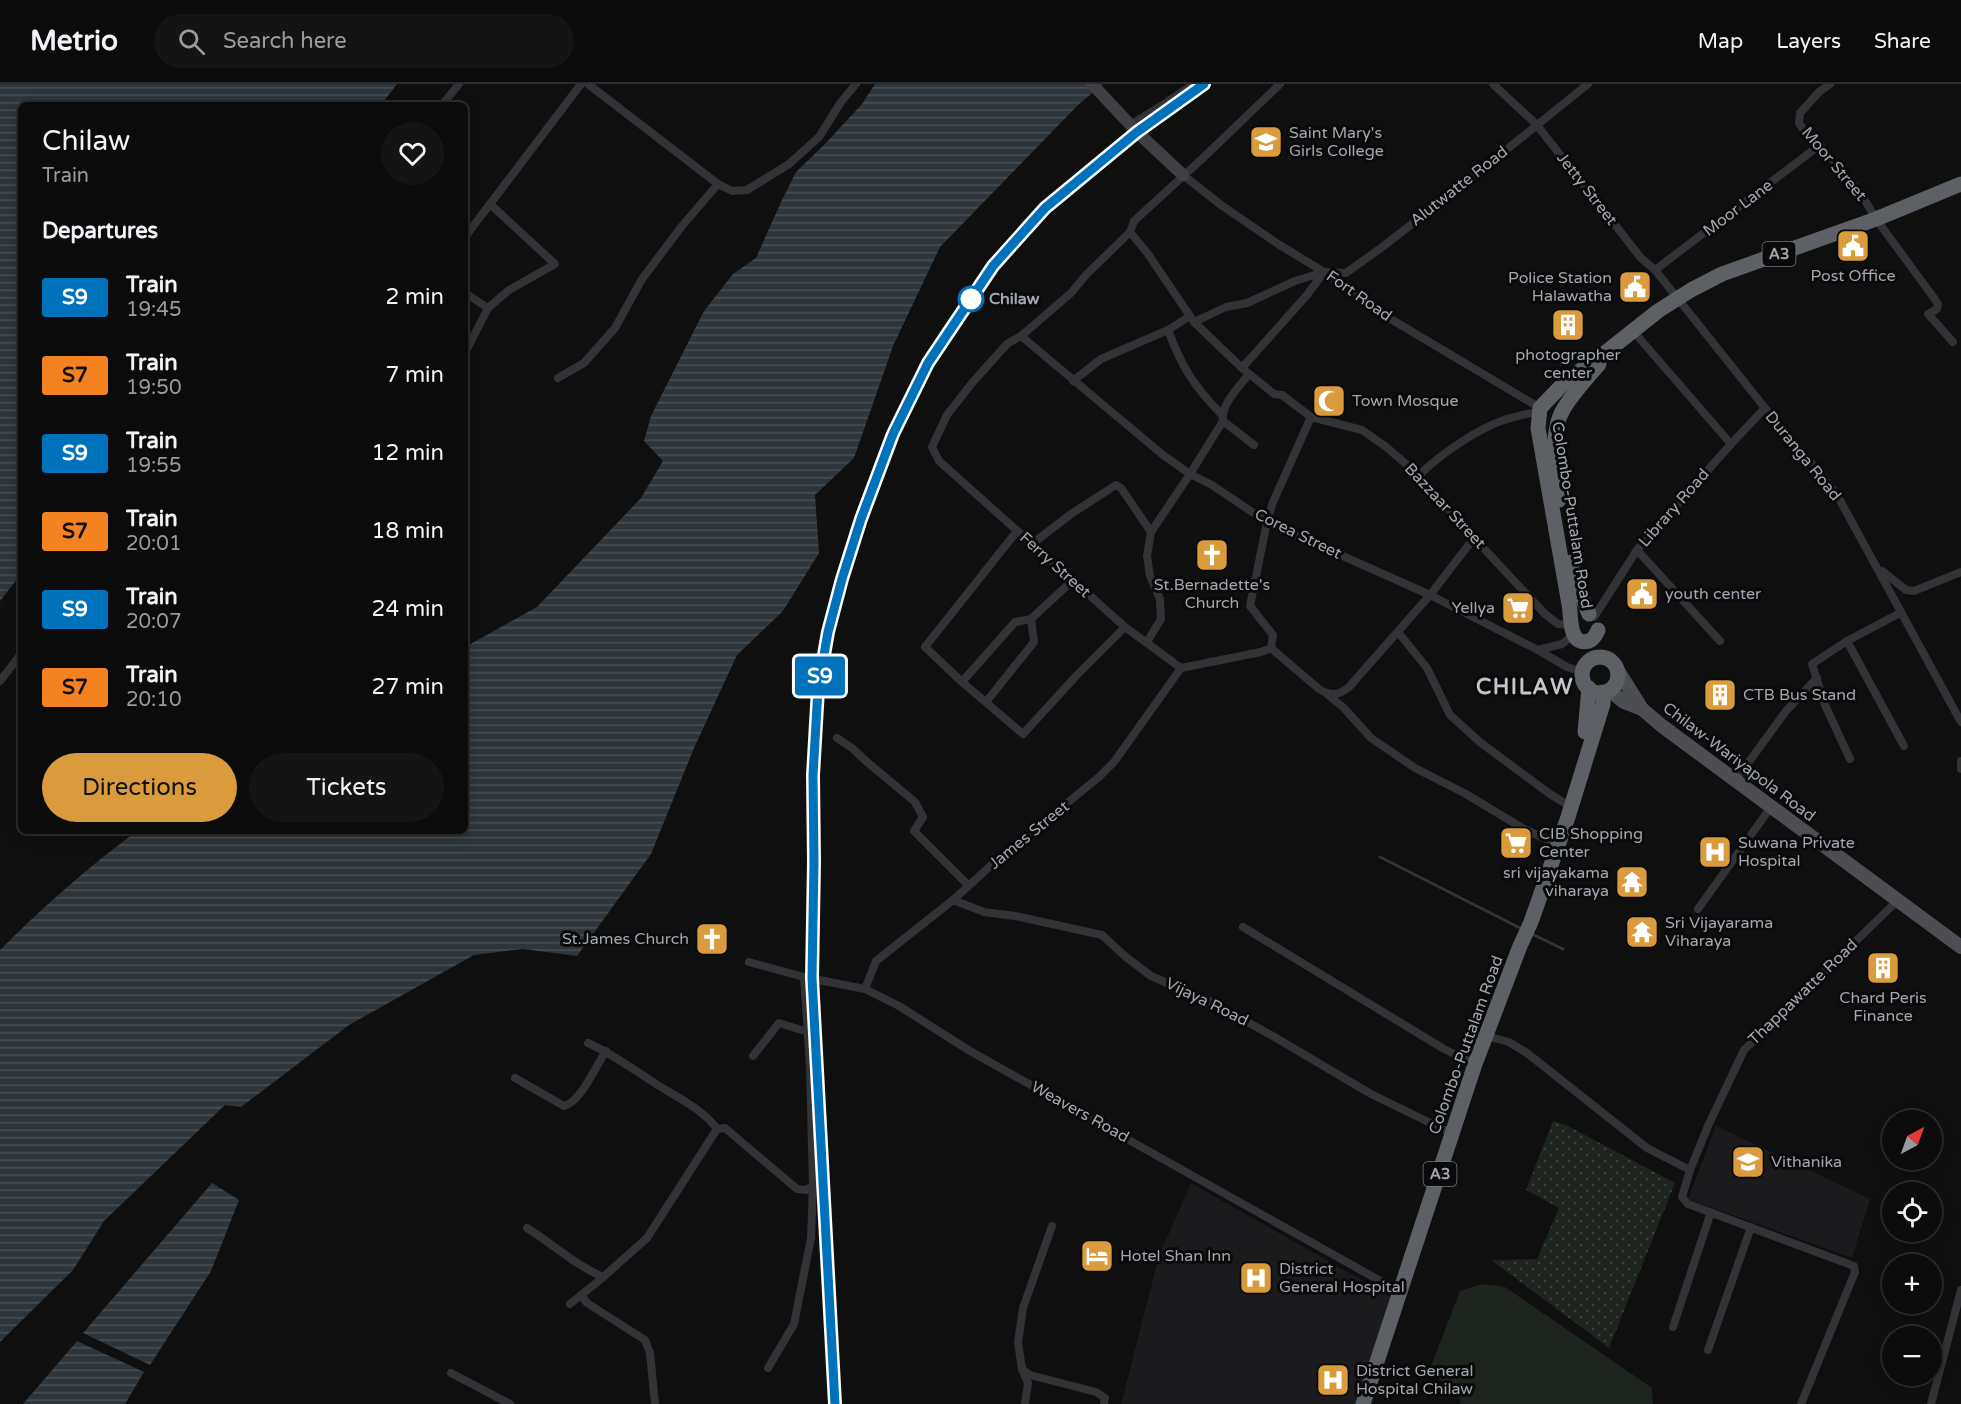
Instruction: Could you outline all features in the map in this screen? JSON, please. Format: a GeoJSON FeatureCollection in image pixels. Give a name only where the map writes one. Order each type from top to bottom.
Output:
{"type":"FeatureCollection","features":[{"type":"Feature","properties":{"kind":"highway","name":"Colombo-Puttalam Road"},"geometry":{"type":"LineString","coordinates":[[1571,630],[1567,593],[1538,428],[1541,407],[1567,380],[1633,331],[1678,298],[1722,274],[1876,219],[1961,184]]}},
{"type":"Feature","properties":{"kind":"highway","name":"Colombo-Puttalam Road"},"geometry":{"type":"LineString","coordinates":[[1541,407],[1541,419],[1547,423],[1555,422],[1610,350]]}},
{"type":"Feature","properties":{"kind":"highway","name":"Colombo-Puttalam Road"},"geometry":{"type":"LineString","coordinates":[[1560,416],[1555,454],[1563,531],[1574,578],[1612,664]]}},
{"type":"Feature","properties":{"kind":"highway"},"geometry":{"type":"LineString","coordinates":[[1578,615],[1594,620],[1597,634],[1589,640],[1580,640],[1571,630],[1578,615]]}},
{"type":"Feature","properties":{"kind":"highway"},"geometry":{"type":"LineString","coordinates":[[1597,657],[1612,664],[1617,679],[1600,690],[1584,681],[1583,672],[1584,667],[1597,657]]}},
{"type":"Feature","properties":{"kind":"highway","name":"Colombo-Puttalam Road"},"geometry":{"type":"LineString","coordinates":[[1363,1404],[1475,1064],[1531,922],[1571,807],[1603,704],[1600,690]]}},
{"type":"Feature","properties":{"kind":"main road"},"geometry":{"type":"LineString","coordinates":[[1612,664],[1642,709]]}},
{"type":"Feature","properties":{"kind":"main road"},"geometry":{"type":"LineString","coordinates":[[1600,690],[1642,709]]}},
{"type":"Feature","properties":{"kind":"main road","name":"Chilaw-Wariyapola Road"},"geometry":{"type":"LineString","coordinates":[[1642,709],[1735,781],[1960,944]]}},
{"type":"Feature","properties":{"kind":"street"},"geometry":{"type":"LineString","coordinates":[[444,102],[459,84]]}},
{"type":"Feature","properties":{"kind":"street"},"geometry":{"type":"LineString","coordinates":[[468,233],[580,84]]}},
{"type":"Feature","properties":{"kind":"street"},"geometry":{"type":"LineString","coordinates":[[588,84],[718,184],[732,191],[747,190],[789,164],[819,137],[841,102],[856,84]]}},
{"type":"Feature","properties":{"kind":"street"},"geometry":{"type":"LineString","coordinates":[[1092,84],[1130,125],[1183,175],[1280,84]]}},
{"type":"Feature","properties":{"kind":"street"},"geometry":{"type":"LineString","coordinates":[[1130,125],[1194,84]]}},
{"type":"Feature","properties":{"kind":"street","name":"Jetty Street"},"geometry":{"type":"LineString","coordinates":[[1493,84],[1536,124],[1641,258],[1655,270],[1678,298]]}},
{"type":"Feature","properties":{"kind":"street","name":"Alutwatte Road"},"geometry":{"type":"LineString","coordinates":[[1073,381],[1101,359],[1192,319],[1226,307],[1247,303],[1295,281],[1324,272],[1346,273],[1465,183],[1588,84]]}},
{"type":"Feature","properties":{"kind":"street","name":"Moor Street"},"geometry":{"type":"LineString","coordinates":[[1830,84],[1800,113],[1799,123],[1807,135],[1820,145],[1860,192],[1876,219],[1938,304],[1938,309],[1928,314],[1953,342]]}},
{"type":"Feature","properties":{"kind":"street","name":"Moor Lane"},"geometry":{"type":"LineString","coordinates":[[1655,270],[1820,145]]}},
{"type":"Feature","properties":{"kind":"street","name":"Ferry Street"},"geometry":{"type":"LineString","coordinates":[[1181,668],[1125,627],[1072,581],[939,461],[932,447],[955,402],[1007,345],[1021,336],[1071,293],[1130,232],[1134,221],[1183,175]]}},
{"type":"Feature","properties":{"kind":"street","name":"Fort Road"},"geometry":{"type":"LineString","coordinates":[[1183,175],[1221,205],[1324,272],[1379,312],[1541,407]]}},
{"type":"Feature","properties":{"kind":"street"},"geometry":{"type":"LineString","coordinates":[[558,378],[584,363],[615,328],[642,279],[682,226],[718,184]]}},
{"type":"Feature","properties":{"kind":"street"},"geometry":{"type":"LineString","coordinates":[[468,347],[488,308],[509,290],[555,264],[490,204]]}},
{"type":"Feature","properties":{"kind":"street","name":"Bazzaar Street"},"geometry":{"type":"LineString","coordinates":[[1130,232],[1148,254],[1192,319],[1246,371],[1274,394],[1282,395],[1311,417],[1362,430],[1385,446],[1419,475],[1474,538],[1551,619],[1571,630]]}},
{"type":"Feature","properties":{"kind":"street"},"geometry":{"type":"LineString","coordinates":[[1147,642],[1161,620],[1160,599],[1150,576],[1147,556],[1150,532],[1190,474],[1246,371],[1324,272]]}},
{"type":"Feature","properties":{"kind":"street"},"geometry":{"type":"LineString","coordinates":[[468,295],[488,308]]}},
{"type":"Feature","properties":{"kind":"street","name":"Duranga Road"},"geometry":{"type":"LineString","coordinates":[[1678,298],[1836,493],[1961,722]]}},
{"type":"Feature","properties":{"kind":"street"},"geometry":{"type":"LineString","coordinates":[[1168,330],[1178,359],[1198,390],[1222,418],[1254,445]]}},
{"type":"Feature","properties":{"kind":"street"},"geometry":{"type":"LineString","coordinates":[[1633,331],[1731,444]]}},
{"type":"Feature","properties":{"kind":"street","name":"Corea Street"},"geometry":{"type":"LineString","coordinates":[[1021,336],[1162,455],[1190,474],[1212,485],[1266,522],[1430,595],[1567,667],[1583,672]]}},
{"type":"Feature","properties":{"kind":"street"},"geometry":{"type":"LineString","coordinates":[[1419,475],[1449,450],[1487,427],[1541,407]]}},
{"type":"Feature","properties":{"kind":"street","name":"Library Road"},"geometry":{"type":"LineString","coordinates":[[1594,620],[1637,550],[1766,408]]}},
{"type":"Feature","properties":{"kind":"street"},"geometry":{"type":"LineString","coordinates":[[1271,648],[1273,635],[1250,606],[1266,522],[1311,417]]}},
{"type":"Feature","properties":{"kind":"street"},"geometry":{"type":"LineString","coordinates":[[1032,544],[1071,514],[1116,485],[1121,488],[1150,532]]}},
{"type":"Feature","properties":{"kind":"street"},"geometry":{"type":"LineString","coordinates":[[1017,531],[926,647],[962,682],[1023,734],[1125,627]]}},
{"type":"Feature","properties":{"kind":"street"},"geometry":{"type":"LineString","coordinates":[[1327,694],[1343,693],[1349,687],[1430,595],[1474,538]]}},
{"type":"Feature","properties":{"kind":"street"},"geometry":{"type":"LineString","coordinates":[[1637,550],[1720,641]]}},
{"type":"Feature","properties":{"kind":"street"},"geometry":{"type":"LineString","coordinates":[[1876,567],[1906,590],[1914,591],[1961,572]]}},
{"type":"Feature","properties":{"kind":"street"},"geometry":{"type":"LineString","coordinates":[[962,682],[1015,622],[1031,619],[1072,581]]}},
{"type":"Feature","properties":{"kind":"street"},"geometry":{"type":"LineString","coordinates":[[1850,759],[1826,705],[1812,664],[1847,641],[1900,613]]}},
{"type":"Feature","properties":{"kind":"street"},"geometry":{"type":"LineString","coordinates":[[986,702],[1034,642],[1031,619]]}},
{"type":"Feature","properties":{"kind":"street"},"geometry":{"type":"LineString","coordinates":[[1538,650],[1562,644],[1571,630]]}},
{"type":"Feature","properties":{"kind":"street"},"geometry":{"type":"LineString","coordinates":[[1398,632],[1427,668],[1450,715],[1490,750],[1571,807]]}},
{"type":"Feature","properties":{"kind":"street"},"geometry":{"type":"LineString","coordinates":[[1847,641],[1904,746]]}},
{"type":"Feature","properties":{"kind":"street"},"geometry":{"type":"LineString","coordinates":[[1181,668],[1271,648]]}},
{"type":"Feature","properties":{"kind":"street"},"geometry":{"type":"LineString","coordinates":[[1271,648],[1344,708],[1371,738],[1415,768],[1466,794],[1524,829],[1558,844]]}},
{"type":"Feature","properties":{"kind":"street"},"geometry":{"type":"LineString","coordinates":[[0,681],[18,658]]}},
{"type":"Feature","properties":{"kind":"street","name":"James Street"},"geometry":{"type":"LineString","coordinates":[[865,989],[876,961],[1084,791],[1114,762],[1181,668]]}},
{"type":"Feature","properties":{"kind":"street"},"geometry":{"type":"LineString","coordinates":[[1735,781],[1786,711],[1817,678]]}},
{"type":"Feature","properties":{"kind":"street"},"geometry":{"type":"LineString","coordinates":[[837,738],[915,802],[924,817],[914,831],[969,885]]}},
{"type":"Feature","properties":{"kind":"street"},"geometry":{"type":"LineString","coordinates":[[1961,761],[1961,768]]}},
{"type":"Feature","properties":{"kind":"street"},"geometry":{"type":"LineString","coordinates":[[1698,909],[1771,807]]}},
{"type":"Feature","properties":{"kind":"street","name":"Vijaya Road"},"geometry":{"type":"LineString","coordinates":[[953,900],[984,912],[1015,916],[1102,935],[1151,976],[1211,1002],[1371,1094],[1453,1134]]}},
{"type":"Feature","properties":{"kind":"street","name":"Thappawatte Road"},"geometry":{"type":"LineString","coordinates":[[1801,1404],[1855,1272],[1854,1266],[1688,1204],[1682,1197],[1690,1170],[1744,1050],[1898,900]]}},
{"type":"Feature","properties":{"kind":"street"},"geometry":{"type":"LineString","coordinates":[[1243,927],[1444,1049],[1475,1064]]}},
{"type":"Feature","properties":{"kind":"street","name":"Weavers Road"},"geometry":{"type":"LineString","coordinates":[[749,962],[865,989],[899,1006],[970,1051],[1400,1292]]}},
{"type":"Feature","properties":{"kind":"street"},"geometry":{"type":"LineString","coordinates":[[768,1368],[794,1324],[811,1238],[813,1186],[804,976]]}},
{"type":"Feature","properties":{"kind":"street"},"geometry":{"type":"LineString","coordinates":[[753,1056],[779,1023],[808,1032]]}},
{"type":"Feature","properties":{"kind":"street"},"geometry":{"type":"LineString","coordinates":[[1486,1036],[1509,1041],[1647,1148],[1690,1170]]}},
{"type":"Feature","properties":{"kind":"street"},"geometry":{"type":"LineString","coordinates":[[588,1043],[606,1051],[710,1119],[717,1129]]}},
{"type":"Feature","properties":{"kind":"street"},"geometry":{"type":"LineString","coordinates":[[515,1078],[564,1106],[571,1104],[581,1094],[606,1051]]}},
{"type":"Feature","properties":{"kind":"street"},"geometry":{"type":"LineString","coordinates":[[570,1304],[646,1238],[717,1129],[725,1128],[797,1189],[806,1190],[813,1186]]}},
{"type":"Feature","properties":{"kind":"street"},"geometry":{"type":"LineString","coordinates":[[1673,1327],[1711,1212]]}},
{"type":"Feature","properties":{"kind":"street"},"geometry":{"type":"LineString","coordinates":[[1024,1404],[1028,1383],[1022,1369],[1018,1342],[1023,1308],[1052,1226]]}},
{"type":"Feature","properties":{"kind":"street"},"geometry":{"type":"LineString","coordinates":[[1708,1350],[1751,1227]]}},
{"type":"Feature","properties":{"kind":"street"},"geometry":{"type":"LineString","coordinates":[[527,1228],[547,1240],[576,1263],[603,1277]]}},
{"type":"Feature","properties":{"kind":"street"},"geometry":{"type":"LineString","coordinates":[[1931,1404],[1961,1290]]}},
{"type":"Feature","properties":{"kind":"street"},"geometry":{"type":"LineString","coordinates":[[581,1295],[586,1303],[645,1340],[650,1353],[655,1404]]}},
{"type":"Feature","properties":{"kind":"street"},"geometry":{"type":"LineString","coordinates":[[1022,1369],[1030,1375],[1096,1392],[1106,1398],[1104,1404]]}},
{"type":"Feature","properties":{"kind":"street"},"geometry":{"type":"LineString","coordinates":[[451,1373],[510,1404]]}},
{"type":"Feature","properties":{"kind":"shaded area"},"geometry":{"type":"Polygon","coordinates":[[[0,84],[397,84],[383,102],[18,102],[18,578],[0,601],[0,84]]]}},
{"type":"Feature","properties":{"kind":"shaded area"},"geometry":{"type":"Polygon","coordinates":[[[875,84],[1103,84],[1079,104],[940,247],[893,346],[854,458],[815,495],[819,553],[783,611],[737,655],[694,748],[651,854],[577,956],[523,949],[474,955],[349,1025],[241,1107],[225,1105],[104,1221],[73,1270],[0,1342],[0,950],[66,888],[133,834],[468,834],[468,645],[537,607],[641,498],[663,461],[644,441],[651,416],[704,311],[733,274],[756,258],[796,172],[862,104],[875,84]]]}},
{"type":"Feature","properties":{"kind":"shaded area"},"geometry":{"type":"Polygon","coordinates":[[[1553,1121],[1566,1125],[1675,1183],[1609,1348],[1491,1260],[1537,1259],[1559,1208],[1526,1190],[1553,1121]]]}},
{"type":"Feature","properties":{"kind":"shaded area","name":"Vithanika"},"geometry":{"type":"Polygon","coordinates":[[[1716,1126],[1870,1199],[1852,1258],[1688,1199],[1716,1126]]]}},
{"type":"Feature","properties":{"kind":"shaded area"},"geometry":{"type":"Polygon","coordinates":[[[212,1183],[239,1200],[211,1271],[150,1365],[83,1333],[212,1183]]]}},
{"type":"Feature","properties":{"kind":"shaded area","name":"District General Hospital"},"geometry":{"type":"Polygon","coordinates":[[[1191,1183],[1398,1301],[1363,1404],[1121,1404],[1159,1256],[1191,1183]]]}},
{"type":"Feature","properties":{"kind":"shaded area"},"geometry":{"type":"Polygon","coordinates":[[[1482,1284],[1505,1287],[1652,1388],[1653,1404],[1461,1404],[1453,1388],[1428,1374],[1460,1291],[1482,1284]]]}},
{"type":"Feature","properties":{"kind":"shaded area"},"geometry":{"type":"Polygon","coordinates":[[[77,1341],[144,1372],[125,1404],[23,1404],[77,1341]]]}},
{"type":"Feature","properties":{"kind":"waterway"},"geometry":{"type":"LineString","coordinates":[[1380,857],[1524,930]]}},
{"type":"Feature","properties":{"kind":"waterway"},"geometry":{"type":"LineString","coordinates":[[1532,934],[1563,949]]}},
{"type":"Feature","properties":{"kind":"railway"},"geometry":{"type":"LineString","coordinates":[[835,1404],[812,978],[815,863],[812,775],[818,689],[828,632],[842,579],[861,519],[893,434],[928,363],[993,265],[1045,208],[1137,132],[1204,84]]}},
{"type":"Feature","properties":{"kind":"train","name":"S9"},"geometry":{"type":"LineString","coordinates":[[835,1404],[812,978],[813,775],[818,689],[828,632],[842,579],[861,519],[893,434],[928,363],[993,266],[1045,208],[1137,132],[1204,84]]}},
{"type":"Feature","properties":{"kind":"place","name":"Saint Mary's Girls College"},"geometry":{"type":"Point","coordinates":[1266,142]}},
{"type":"Feature","properties":{"kind":"place","name":"Post Office"},"geometry":{"type":"Point","coordinates":[1853,246]}},
{"type":"Feature","properties":{"kind":"place","name":"Police Station Halawatha"},"geometry":{"type":"Point","coordinates":[1635,287]}},
{"type":"Feature","properties":{"kind":"place","name":"Chilaw"},"geometry":{"type":"Point","coordinates":[971,299]}},
{"type":"Feature","properties":{"kind":"place","name":"photographer center"},"geometry":{"type":"Point","coordinates":[1568,325]}},
{"type":"Feature","properties":{"kind":"place","name":"Town Mosque"},"geometry":{"type":"Point","coordinates":[1329,401]}},
{"type":"Feature","properties":{"kind":"place","name":"St.Bernadette's Church"},"geometry":{"type":"Point","coordinates":[1212,555]}},
{"type":"Feature","properties":{"kind":"place","name":"youth center"},"geometry":{"type":"Point","coordinates":[1642,594]}},
{"type":"Feature","properties":{"kind":"place","name":"Yellya"},"geometry":{"type":"Point","coordinates":[1518,608]}},
{"type":"Feature","properties":{"kind":"place","name":"CTB Bus Stand"},"geometry":{"type":"Point","coordinates":[1720,695]}},
{"type":"Feature","properties":{"kind":"place","name":"CIB Shopping Center"},"geometry":{"type":"Point","coordinates":[1516,843]}},
{"type":"Feature","properties":{"kind":"place","name":"Suwana Private Hospital"},"geometry":{"type":"Point","coordinates":[1715,852]}},
{"type":"Feature","properties":{"kind":"place","name":"sri vijayakama viharaya"},"geometry":{"type":"Point","coordinates":[1632,882]}},
{"type":"Feature","properties":{"kind":"place","name":"Sri Vijayarama Viharaya"},"geometry":{"type":"Point","coordinates":[1642,932]}},
{"type":"Feature","properties":{"kind":"place","name":"St.James Church"},"geometry":{"type":"Point","coordinates":[712,939]}},
{"type":"Feature","properties":{"kind":"place","name":"Chard Peris Finance"},"geometry":{"type":"Point","coordinates":[1883,968]}},
{"type":"Feature","properties":{"kind":"place","name":"Vithanika"},"geometry":{"type":"Point","coordinates":[1748,1162]}},
{"type":"Feature","properties":{"kind":"place","name":"Hotel Shan Inn"},"geometry":{"type":"Point","coordinates":[1097,1256]}},
{"type":"Feature","properties":{"kind":"place","name":"District General Hospital"},"geometry":{"type":"Point","coordinates":[1256,1278]}},
{"type":"Feature","properties":{"kind":"place","name":"District General Hospital Chilaw"},"geometry":{"type":"Point","coordinates":[1333,1380]}},
{"type":"Feature","properties":{"kind":"district","name":"CHILAW"},"geometry":{"type":"Point","coordinates":[1525,687]}}]}
